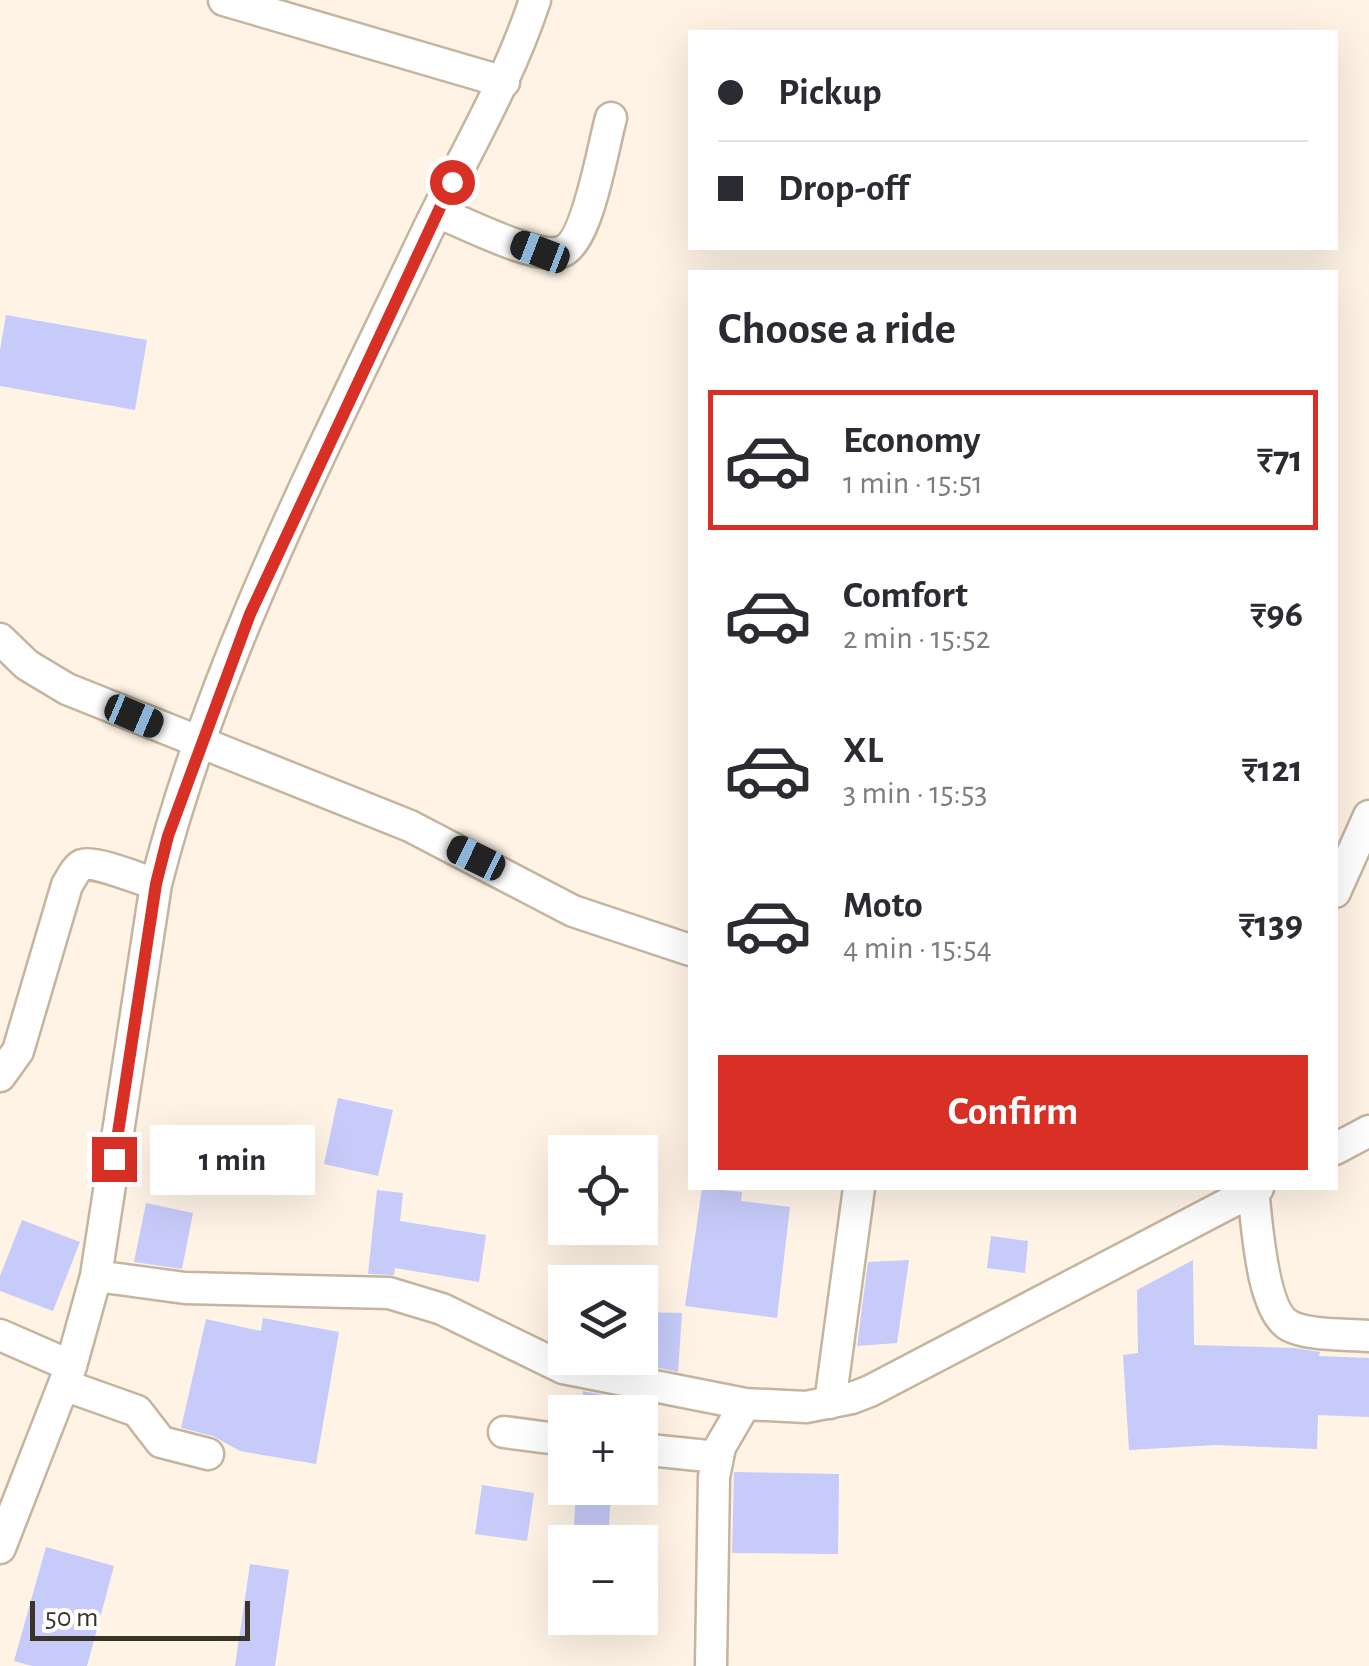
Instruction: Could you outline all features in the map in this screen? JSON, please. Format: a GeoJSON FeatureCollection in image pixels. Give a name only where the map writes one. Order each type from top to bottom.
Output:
{"type":"FeatureCollection","features":[{"type":"Feature","properties":{"kind":"street"},"geometry":{"type":"LineString","coordinates":[[224,0],[504,82]]}},
{"type":"Feature","properties":{"kind":"street"},"geometry":{"type":"LineString","coordinates":[[0,1548],[68,1375],[96,1276],[156,884],[168,836],[250,614],[437,212],[504,82],[535,0]]}},
{"type":"Feature","properties":{"kind":"street"},"geometry":{"type":"LineString","coordinates":[[437,212],[540,252],[560,252],[574,244],[582,226],[610,118]]}},
{"type":"Feature","properties":{"kind":"street"},"geometry":{"type":"LineString","coordinates":[[0,638],[28,665],[67,689],[410,826],[572,911],[688,949]]}},
{"type":"Feature","properties":{"kind":"street"},"geometry":{"type":"LineString","coordinates":[[1338,885],[1369,816]]}},
{"type":"Feature","properties":{"kind":"street"},"geometry":{"type":"LineString","coordinates":[[0,1076],[18,1051],[67,885],[75,872],[80,866],[92,864],[156,884]]}},
{"type":"Feature","properties":{"kind":"street"},"geometry":{"type":"LineString","coordinates":[[830,1403],[859,1190]]}},
{"type":"Feature","properties":{"kind":"street"},"geometry":{"type":"LineString","coordinates":[[96,1276],[185,1288],[389,1292],[442,1309],[563,1368],[745,1404],[806,1407],[870,1390],[1253,1190]]}},
{"type":"Feature","properties":{"kind":"street"},"geometry":{"type":"LineString","coordinates":[[1255,1190],[1270,1300],[1280,1319],[1301,1330],[1369,1336]]}},
{"type":"Feature","properties":{"kind":"street"},"geometry":{"type":"LineString","coordinates":[[0,1335],[136,1411],[161,1442],[208,1454]]}},
{"type":"Feature","properties":{"kind":"street"},"geometry":{"type":"LineString","coordinates":[[710,1666],[710,1569],[717,1457],[745,1404]]}},
{"type":"Feature","properties":{"kind":"street"},"geometry":{"type":"LineString","coordinates":[[504,1432],[548,1438]]}},
{"type":"Feature","properties":{"kind":"street"},"geometry":{"type":"LineString","coordinates":[[658,1451],[717,1457]]}},
{"type":"Feature","properties":{"kind":"building"},"geometry":{"type":"Polygon","coordinates":[[[6,315],[147,340],[135,410],[0,386],[0,350],[6,315]]]}},
{"type":"Feature","properties":{"kind":"building"},"geometry":{"type":"Polygon","coordinates":[[[338,1098],[393,1110],[378,1176],[324,1164],[338,1098]]]}},
{"type":"Feature","properties":{"kind":"building"},"geometry":{"type":"Polygon","coordinates":[[[377,1190],[403,1193],[400,1221],[486,1235],[479,1282],[395,1268],[394,1275],[368,1274],[377,1190]]]}},
{"type":"Feature","properties":{"kind":"building"},"geometry":{"type":"Polygon","coordinates":[[[702,1190],[742,1192],[741,1201],[790,1207],[777,1318],[685,1306],[702,1190]]]}},
{"type":"Feature","properties":{"kind":"building"},"geometry":{"type":"Polygon","coordinates":[[[146,1203],[193,1213],[182,1269],[134,1262],[146,1203]]]}},
{"type":"Feature","properties":{"kind":"building"},"geometry":{"type":"Polygon","coordinates":[[[22,1220],[80,1242],[53,1311],[0,1291],[0,1276],[22,1220]]]}},
{"type":"Feature","properties":{"kind":"building"},"geometry":{"type":"Polygon","coordinates":[[[991,1236],[1028,1241],[1025,1273],[987,1268],[991,1236]]]}},
{"type":"Feature","properties":{"kind":"building"},"geometry":{"type":"Polygon","coordinates":[[[909,1260],[897,1343],[857,1346],[868,1262],[909,1260]]]}},
{"type":"Feature","properties":{"kind":"building"},"geometry":{"type":"Polygon","coordinates":[[[1193,1260],[1194,1345],[1294,1348],[1320,1352],[1319,1356],[1369,1358],[1369,1417],[1318,1415],[1317,1449],[1216,1445],[1129,1450],[1123,1355],[1138,1353],[1137,1290],[1193,1260]]]}},
{"type":"Feature","properties":{"kind":"building"},"geometry":{"type":"Polygon","coordinates":[[[658,1312],[682,1313],[678,1372],[658,1368],[658,1312]]]}},
{"type":"Feature","properties":{"kind":"building"},"geometry":{"type":"Polygon","coordinates":[[[263,1318],[339,1332],[316,1464],[240,1451],[213,1436],[181,1428],[206,1319],[261,1331],[263,1318]]]}},
{"type":"Feature","properties":{"kind":"building"},"geometry":{"type":"Polygon","coordinates":[[[734,1472],[839,1474],[838,1554],[732,1553],[734,1472]]]}},
{"type":"Feature","properties":{"kind":"building"},"geometry":{"type":"Polygon","coordinates":[[[482,1485],[534,1493],[527,1541],[475,1534],[482,1485]]]}},
{"type":"Feature","properties":{"kind":"building"},"geometry":{"type":"Polygon","coordinates":[[[575,1505],[610,1505],[609,1525],[574,1525],[575,1505]]]}},
{"type":"Feature","properties":{"kind":"building"},"geometry":{"type":"Polygon","coordinates":[[[46,1547],[114,1566],[87,1666],[32,1666],[14,1661],[46,1547]]]}},
{"type":"Feature","properties":{"kind":"building"},"geometry":{"type":"Polygon","coordinates":[[[250,1564],[289,1570],[275,1666],[235,1666],[250,1564]]]}},
{"type":"Feature","properties":{"kind":"route"},"geometry":{"type":"LineString","coordinates":[[114,1159],[156,884],[168,836],[250,614],[452,182]]}}]}
